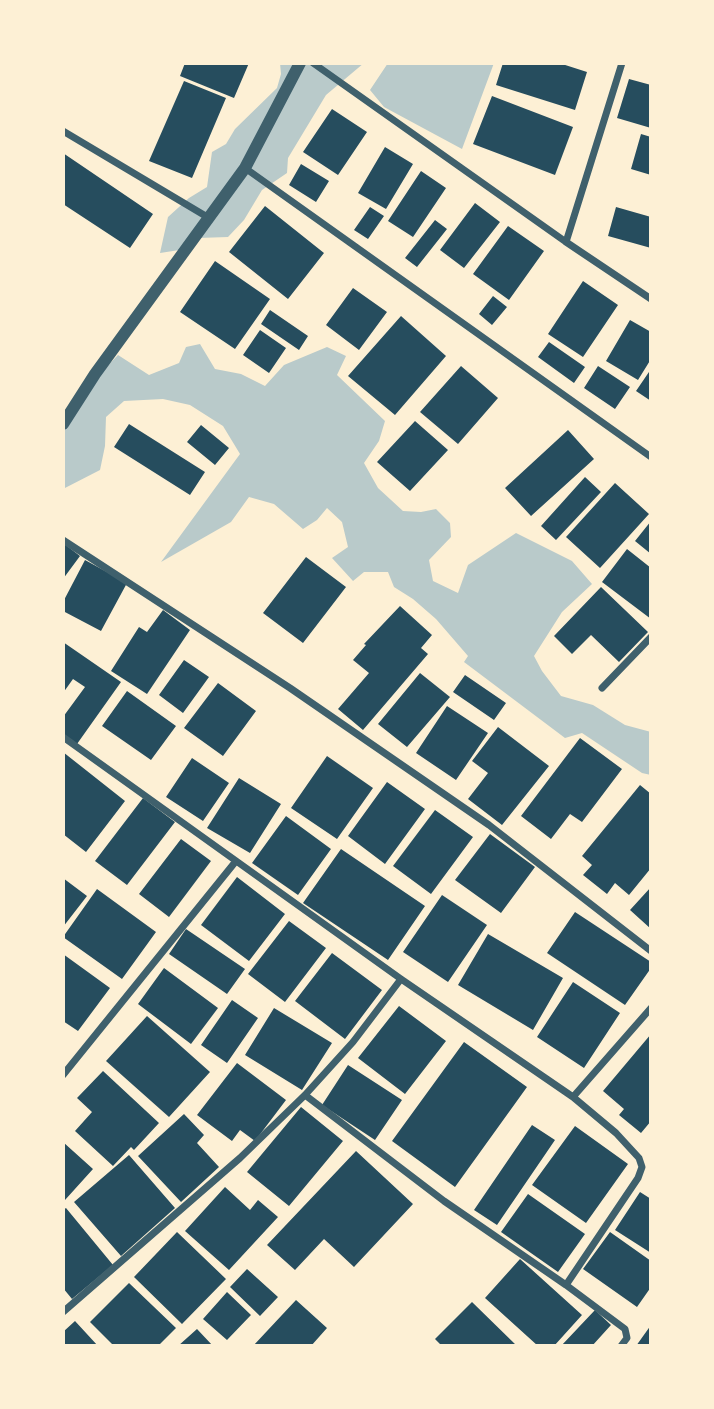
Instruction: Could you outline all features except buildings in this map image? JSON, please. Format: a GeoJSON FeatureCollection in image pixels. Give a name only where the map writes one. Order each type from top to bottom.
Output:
{"type":"FeatureCollection","features":[{"type":"Feature","properties":{"kind":"street"},"geometry":{"type":"LineString","coordinates":[[63,424],[95,374],[245,168],[300,63]]}},
{"type":"Feature","properties":{"kind":"street"},"geometry":{"type":"LineString","coordinates":[[313,63],[651,299]]}},
{"type":"Feature","properties":{"kind":"street"},"geometry":{"type":"LineString","coordinates":[[566,242],[622,63]]}},
{"type":"Feature","properties":{"kind":"street"},"geometry":{"type":"LineString","coordinates":[[63,131],[209,218]]}},
{"type":"Feature","properties":{"kind":"street"},"geometry":{"type":"LineString","coordinates":[[245,168],[651,457]]}},
{"type":"Feature","properties":{"kind":"street"},"geometry":{"type":"LineString","coordinates":[[63,540],[290,688],[489,825],[651,951]]}},
{"type":"Feature","properties":{"kind":"street"},"geometry":{"type":"LineString","coordinates":[[602,688],[651,637]]}},
{"type":"Feature","properties":{"kind":"street"},"geometry":{"type":"LineString","coordinates":[[63,737],[401,979],[573,1097],[616,1133],[639,1158],[642,1167],[638,1178],[566,1284]]}},
{"type":"Feature","properties":{"kind":"street"},"geometry":{"type":"LineString","coordinates":[[63,1075],[236,861]]}},
{"type":"Feature","properties":{"kind":"street"},"geometry":{"type":"LineString","coordinates":[[63,1312],[240,1157],[305,1096],[353,1042],[401,979]]}},
{"type":"Feature","properties":{"kind":"street"},"geometry":{"type":"LineString","coordinates":[[573,1097],[651,1008]]}},
{"type":"Feature","properties":{"kind":"street"},"geometry":{"type":"LineString","coordinates":[[305,1096],[443,1201],[566,1284],[625,1329],[627,1338],[621,1346]]}},
{"type":"Feature","properties":{"kind":"shaded area"},"geometry":{"type":"Polygon","coordinates":[[[280,63],[364,63],[326,95],[288,158],[287,173],[262,190],[244,220],[228,237],[198,238],[186,249],[160,253],[168,217],[189,198],[207,187],[212,152],[226,144],[235,129],[277,88],[281,74],[280,63]]]}},
{"type":"Feature","properties":{"kind":"shaded area"},"geometry":{"type":"Polygon","coordinates":[[[388,63],[494,63],[462,149],[384,107],[370,90],[388,63]]]}},
{"type":"Feature","properties":{"kind":"shaded area"},"geometry":{"type":"Polygon","coordinates":[[[200,344],[215,369],[241,374],[265,386],[284,365],[327,347],[346,356],[337,375],[385,421],[379,441],[364,463],[378,488],[403,511],[436,509],[450,523],[451,537],[429,560],[433,581],[458,593],[468,565],[516,533],[572,561],[592,584],[562,612],[534,656],[561,696],[593,705],[625,725],[651,732],[651,775],[642,773],[582,733],[565,738],[464,662],[468,656],[436,619],[394,587],[388,572],[364,572],[353,581],[332,558],[348,547],[342,522],[327,508],[317,520],[303,529],[274,504],[249,497],[231,522],[161,562],[240,454],[223,426],[190,405],[163,399],[124,401],[106,417],[105,446],[100,470],[63,489],[63,417],[88,386],[118,355],[149,375],[179,363],[186,347],[200,344]]]}}]}
